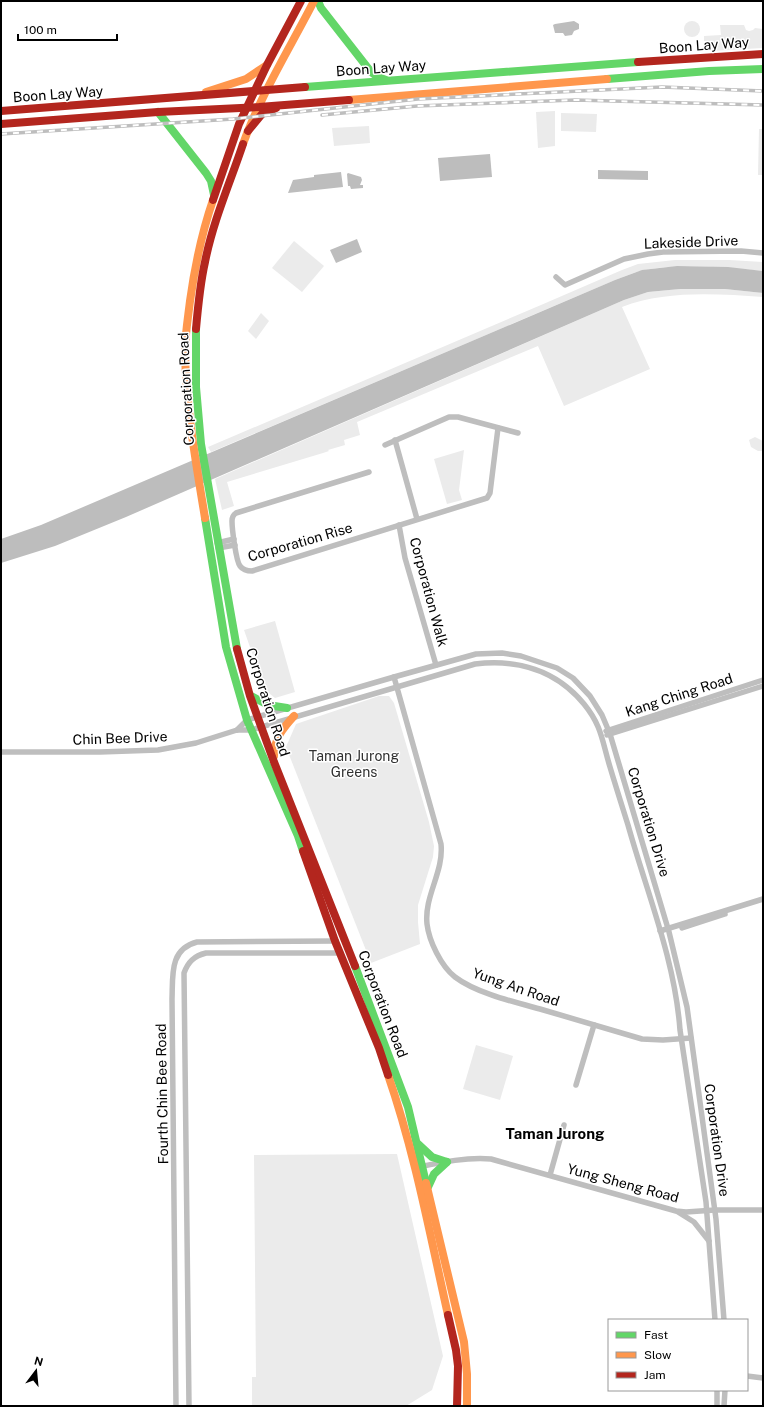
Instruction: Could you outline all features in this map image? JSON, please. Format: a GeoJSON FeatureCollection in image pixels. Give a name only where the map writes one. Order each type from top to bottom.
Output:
{"type":"FeatureCollection","features":[{"type":"Feature","properties":{"kind":"main road","name":"Corporation Road"},"geometry":{"type":"LineString","coordinates":[[301,1],[246,108],[229,149],[206,220],[196,259],[186,330],[185,352],[187,386],[198,452],[208,482],[236,645],[250,696],[274,762],[350,953],[408,1106],[417,1143],[419,1167],[456,1350],[458,1366],[457,1406]]}},
{"type":"Feature","properties":{"kind":"main road","name":"Corporation Road"},"geometry":{"type":"LineString","coordinates":[[314,1],[248,131],[216,221],[205,261],[199,297],[196,332],[199,486],[226,647],[247,720],[298,836],[335,941],[379,1048],[419,1167],[428,1187],[464,1342],[469,1391],[467,1406]]}},
{"type":"Feature","properties":{"kind":"main road"},"geometry":{"type":"LineString","coordinates":[[318,1],[321,8],[371,72],[378,78],[387,81]]}},
{"type":"Feature","properties":{"kind":"main road","name":"Boon Lay Way"},"geometry":{"type":"LineString","coordinates":[[1,111],[763,54]]}},
{"type":"Feature","properties":{"kind":"main road"},"geometry":{"type":"LineString","coordinates":[[199,95],[219,87],[245,80],[267,65]]}},
{"type":"Feature","properties":{"kind":"main road","name":"Boon Lay Way"},"geometry":{"type":"LineString","coordinates":[[1,124],[158,112],[246,108],[704,72],[763,69]]}},
{"type":"Feature","properties":{"kind":"main road"},"geometry":{"type":"LineString","coordinates":[[248,131],[262,114],[283,105]]}},
{"type":"Feature","properties":{"kind":"main road"},"geometry":{"type":"LineString","coordinates":[[158,112],[209,177],[214,195]]}},
{"type":"Feature","properties":{"kind":"main road"},"geometry":{"type":"LineString","coordinates":[[218,600],[228,598]]}},
{"type":"Feature","properties":{"kind":"main road"},"geometry":{"type":"LineString","coordinates":[[250,696],[263,705],[269,707],[287,708]]}},
{"type":"Feature","properties":{"kind":"main road"},"geometry":{"type":"LineString","coordinates":[[274,762],[274,747],[277,737],[294,716]]}},
{"type":"Feature","properties":{"kind":"main road"},"geometry":{"type":"LineString","coordinates":[[417,1143],[432,1157],[447,1162],[434,1174],[428,1187]]}},
{"type":"Feature","properties":{"kind":"main road"},"geometry":{"type":"LineString","coordinates":[[469,1391],[472,1406]]}},
{"type":"Feature","properties":{"kind":"street","name":"Lakeside Drive"},"geometry":{"type":"LineString","coordinates":[[556,278],[564,285],[624,259],[663,252],[741,251],[763,253]]}},
{"type":"Feature","properties":{"kind":"street"},"geometry":{"type":"LineString","coordinates":[[385,445],[449,417],[458,417],[518,433]]}},
{"type":"Feature","properties":{"kind":"street","name":"Corporation Walk"},"geometry":{"type":"LineString","coordinates":[[389,529],[489,496],[498,428]]}},
{"type":"Feature","properties":{"kind":"street","name":"Corporation Walk"},"geometry":{"type":"LineString","coordinates":[[395,440],[417,519]]}},
{"type":"Feature","properties":{"kind":"street","name":"Corporation Rise"},"geometry":{"type":"LineString","coordinates":[[370,472],[236,512],[232,521],[239,564],[248,571],[389,529]]}},
{"type":"Feature","properties":{"kind":"street","name":"Corporation Walk"},"geometry":{"type":"LineString","coordinates":[[399,525],[405,558],[436,665]]}},
{"type":"Feature","properties":{"kind":"street","name":"Corporation Rise"},"geometry":{"type":"LineString","coordinates":[[218,546],[235,542]]}},
{"type":"Feature","properties":{"kind":"street","name":"Corporation Drive"},"geometry":{"type":"LineString","coordinates":[[247,720],[476,654],[502,653],[541,661],[573,678],[586,692],[602,715],[609,732],[668,930],[687,1007],[715,1210],[724,1319]]}},
{"type":"Feature","properties":{"kind":"street","name":"Corporation Drive"},"geometry":{"type":"LineString","coordinates":[[251,730],[397,686],[475,664],[488,662],[520,664],[539,670],[567,688],[583,703],[595,719],[602,734],[675,986],[681,1039],[707,1211],[715,1319]]}},
{"type":"Feature","properties":{"kind":"street","name":"Yung An Road"},"geometry":{"type":"LineString","coordinates":[[394,677],[441,844],[441,858],[427,907],[429,935],[435,950],[454,976],[473,988],[642,1039],[691,1038]]}},
{"type":"Feature","properties":{"kind":"street","name":"Kang Ching Road"},"geometry":{"type":"LineString","coordinates":[[602,734],[730,693],[763,680]]}},
{"type":"Feature","properties":{"kind":"street","name":"Kang Ching Road"},"geometry":{"type":"LineString","coordinates":[[730,693],[763,686]]}},
{"type":"Feature","properties":{"kind":"street","name":"Chin Bee Drive"},"geometry":{"type":"LineString","coordinates":[[237,730],[247,720]]}},
{"type":"Feature","properties":{"kind":"street","name":"Chin Bee Drive"},"geometry":{"type":"LineString","coordinates":[[1,752],[100,752],[158,750],[196,743],[237,730],[251,730]]}},
{"type":"Feature","properties":{"kind":"street"},"geometry":{"type":"LineString","coordinates":[[660,933],[763,899]]}},
{"type":"Feature","properties":{"kind":"street"},"geometry":{"type":"LineString","coordinates":[[668,930],[763,903]]}},
{"type":"Feature","properties":{"kind":"street","name":"Fourth Chin Bee Road"},"geometry":{"type":"LineString","coordinates":[[176,1406],[172,999],[173,970],[175,960],[183,948],[190,944],[199,942],[345,941]]}},
{"type":"Feature","properties":{"kind":"street","name":"Fourth Chin Bee Road"},"geometry":{"type":"LineString","coordinates":[[189,1406],[184,973],[187,965],[192,959],[206,953],[350,953]]}},
{"type":"Feature","properties":{"kind":"street"},"geometry":{"type":"LineString","coordinates":[[576,1085],[594,1025]]}},
{"type":"Feature","properties":{"kind":"street","name":"Yung Sheng Road"},"geometry":{"type":"LineString","coordinates":[[550,1175],[564,1125]]}},
{"type":"Feature","properties":{"kind":"street","name":"Yung Sheng Road"},"geometry":{"type":"LineString","coordinates":[[419,1167],[464,1159],[491,1159],[676,1211],[763,1210]]}},
{"type":"Feature","properties":{"kind":"street"},"geometry":{"type":"LineString","coordinates":[[676,1211],[694,1222],[709,1241]]}},
{"type":"Feature","properties":{"kind":"street"},"geometry":{"type":"LineString","coordinates":[[748,1376],[763,1378]]}},
{"type":"Feature","properties":{"kind":"street"},"geometry":{"type":"LineString","coordinates":[[717,1391],[717,1406]]}},
{"type":"Feature","properties":{"kind":"street"},"geometry":{"type":"LineString","coordinates":[[724,1406],[725,1391]]}},
{"type":"Feature","properties":{"kind":"green space"},"geometry":{"type":"Polygon","coordinates":[[[692,21],[699,26],[700,29],[695,36],[692,37],[685,32],[684,29],[689,22],[692,21]]]}},
{"type":"Feature","properties":{"kind":"green space"},"geometry":{"type":"Polygon","coordinates":[[[720,25],[744,25],[746,30],[749,31],[755,28],[763,29],[763,48],[711,51],[710,42],[704,41],[704,36],[721,35],[720,25]]]}},
{"type":"Feature","properties":{"kind":"green space"},"geometry":{"type":"Polygon","coordinates":[[[555,111],[555,146],[538,148],[536,112],[555,111]]]}},
{"type":"Feature","properties":{"kind":"green space"},"geometry":{"type":"Polygon","coordinates":[[[561,113],[597,114],[596,132],[561,131],[561,113]]]}},
{"type":"Feature","properties":{"kind":"green space"},"geometry":{"type":"Polygon","coordinates":[[[369,126],[370,143],[334,146],[332,128],[369,126]]]}},
{"type":"Feature","properties":{"kind":"green space"},"geometry":{"type":"Polygon","coordinates":[[[759,129],[763,129],[763,175],[758,175],[759,129]]]}},
{"type":"Feature","properties":{"kind":"green space"},"geometry":{"type":"Polygon","coordinates":[[[294,241],[324,266],[302,292],[272,268],[294,241]]]}},
{"type":"Feature","properties":{"kind":"green space"},"geometry":{"type":"Polygon","coordinates":[[[675,260],[729,260],[763,262],[763,271],[688,266],[659,268],[637,272],[211,452],[208,447],[622,270],[638,264],[675,260]]]}},
{"type":"Feature","properties":{"kind":"green space"},"geometry":{"type":"Polygon","coordinates":[[[680,289],[725,289],[763,293],[763,297],[692,294],[656,298],[622,307],[650,369],[564,406],[538,346],[357,422],[360,435],[344,440],[345,445],[227,482],[234,506],[222,510],[215,479],[624,300],[648,292],[680,289]]]}},
{"type":"Feature","properties":{"kind":"green space"},"geometry":{"type":"Polygon","coordinates":[[[261,313],[269,321],[256,339],[248,331],[261,313]]]}},
{"type":"Feature","properties":{"kind":"green space"},"geometry":{"type":"Polygon","coordinates":[[[755,437],[763,441],[763,451],[758,451],[751,447],[749,440],[755,437]]]}},
{"type":"Feature","properties":{"kind":"green space"},"geometry":{"type":"Polygon","coordinates":[[[464,450],[459,490],[462,500],[447,504],[434,459],[464,450]]]}},
{"type":"Feature","properties":{"kind":"green space"},"geometry":{"type":"Polygon","coordinates":[[[275,621],[295,692],[275,698],[265,690],[244,630],[275,621]]]}},
{"type":"Feature","properties":{"kind":"green space","name":"Taman Jurong Greens"},"geometry":{"type":"Polygon","coordinates":[[[379,696],[389,696],[394,703],[429,822],[434,846],[433,857],[418,905],[420,944],[371,963],[286,747],[296,724],[379,696]]]}},
{"type":"Feature","properties":{"kind":"green space"},"geometry":{"type":"Polygon","coordinates":[[[476,1045],[513,1056],[500,1100],[463,1089],[476,1045]]]}},
{"type":"Feature","properties":{"kind":"green space"},"geometry":{"type":"Polygon","coordinates":[[[397,1154],[443,1356],[432,1390],[406,1406],[252,1406],[252,1377],[256,1377],[254,1155],[397,1154]]]}},
{"type":"Feature","properties":{"kind":"shaded area"},"geometry":{"type":"Polygon","coordinates":[[[574,21],[579,24],[579,29],[574,31],[572,35],[565,36],[563,33],[555,33],[553,25],[574,21]]]}},
{"type":"Feature","properties":{"kind":"shaded area"},"geometry":{"type":"Polygon","coordinates":[[[490,154],[492,177],[440,181],[438,158],[490,154]]]}},
{"type":"Feature","properties":{"kind":"shaded area"},"geometry":{"type":"Polygon","coordinates":[[[598,170],[648,171],[648,180],[598,179],[598,170]]]}},
{"type":"Feature","properties":{"kind":"shaded area"},"geometry":{"type":"Polygon","coordinates":[[[341,172],[343,187],[288,193],[293,180],[314,177],[314,175],[341,172]]]}},
{"type":"Feature","properties":{"kind":"shaded area"},"geometry":{"type":"Polygon","coordinates":[[[348,173],[361,177],[362,180],[360,185],[363,185],[363,188],[351,189],[350,186],[348,186],[348,173]]]}},
{"type":"Feature","properties":{"kind":"shaded area"},"geometry":{"type":"Polygon","coordinates":[[[357,239],[362,252],[336,263],[330,250],[357,239]]]}},
{"type":"Feature","properties":{"kind":"shaded area"},"geometry":{"type":"Polygon","coordinates":[[[677,266],[728,267],[763,271],[763,293],[725,289],[680,289],[648,292],[624,300],[126,517],[55,546],[1,563],[1,539],[41,525],[615,280],[642,270],[677,266]]]}},
{"type":"Feature","properties":{"kind":"railway"},"geometry":{"type":"LineString","coordinates":[[1,134],[233,119],[418,99],[662,87],[763,91]]}},
{"type":"Feature","properties":{"kind":"railway"},"geometry":{"type":"LineString","coordinates":[[322,115],[417,106],[575,100],[763,105]]}},
{"type":"Feature","properties":{"kind":"traffic: fast"},"geometry":{"type":"LineString","coordinates":[[318,1],[321,8],[371,72],[386,80]]}},
{"type":"Feature","properties":{"kind":"traffic: fast"},"geometry":{"type":"LineString","coordinates":[[305,87],[638,62]]}},
{"type":"Feature","properties":{"kind":"traffic: fast"},"geometry":{"type":"LineString","coordinates":[[607,79],[709,71],[763,69]]}},
{"type":"Feature","properties":{"kind":"traffic: fast"},"geometry":{"type":"LineString","coordinates":[[158,112],[206,173],[211,181],[214,195]]}},
{"type":"Feature","properties":{"kind":"traffic: fast"},"geometry":{"type":"LineString","coordinates":[[196,329],[196,387],[201,444],[237,649]]}},
{"type":"Feature","properties":{"kind":"traffic: fast"},"geometry":{"type":"LineString","coordinates":[[205,518],[226,647],[247,720],[298,836],[303,851]]}},
{"type":"Feature","properties":{"kind":"traffic: fast"},"geometry":{"type":"LineString","coordinates":[[251,696],[268,705],[287,708]]}},
{"type":"Feature","properties":{"kind":"traffic: fast"},"geometry":{"type":"LineString","coordinates":[[355,966],[408,1107],[426,1183]]}},
{"type":"Feature","properties":{"kind":"traffic: fast"},"geometry":{"type":"LineString","coordinates":[[418,1144],[432,1157],[447,1162]]}},
{"type":"Feature","properties":{"kind":"traffic: fast"},"geometry":{"type":"LineString","coordinates":[[428,1187],[434,1174],[447,1162]]}},
{"type":"Feature","properties":{"kind":"traffic: slow"},"geometry":{"type":"LineString","coordinates":[[243,144],[258,107],[314,1]]}},
{"type":"Feature","properties":{"kind":"traffic: slow"},"geometry":{"type":"LineString","coordinates":[[206,92],[246,79],[267,65]]}},
{"type":"Feature","properties":{"kind":"traffic: slow"},"geometry":{"type":"LineString","coordinates":[[349,100],[607,79]]}},
{"type":"Feature","properties":{"kind":"traffic: slow"},"geometry":{"type":"LineString","coordinates":[[205,518],[189,415],[185,346],[196,262],[213,200]]}},
{"type":"Feature","properties":{"kind":"traffic: slow"},"geometry":{"type":"LineString","coordinates":[[274,756],[277,739],[294,716]]}},
{"type":"Feature","properties":{"kind":"traffic: slow"},"geometry":{"type":"LineString","coordinates":[[388,1075],[398,1104],[414,1164],[448,1315]]}},
{"type":"Feature","properties":{"kind":"traffic: slow"},"geometry":{"type":"LineString","coordinates":[[426,1183],[464,1342],[467,1374],[467,1406]]}},
{"type":"Feature","properties":{"kind":"traffic: jam"},"geometry":{"type":"LineString","coordinates":[[213,200],[239,124],[267,65],[301,1]]}},
{"type":"Feature","properties":{"kind":"traffic: jam"},"geometry":{"type":"LineString","coordinates":[[638,62],[763,54]]}},
{"type":"Feature","properties":{"kind":"traffic: jam"},"geometry":{"type":"LineString","coordinates":[[1,111],[305,87]]}},
{"type":"Feature","properties":{"kind":"traffic: jam"},"geometry":{"type":"LineString","coordinates":[[1,124],[349,100]]}},
{"type":"Feature","properties":{"kind":"traffic: jam"},"geometry":{"type":"LineString","coordinates":[[248,131],[262,114],[276,108]]}},
{"type":"Feature","properties":{"kind":"traffic: jam"},"geometry":{"type":"LineString","coordinates":[[196,329],[200,287],[208,247],[243,144]]}},
{"type":"Feature","properties":{"kind":"traffic: jam"},"geometry":{"type":"LineString","coordinates":[[237,649],[250,696],[274,762],[355,966]]}},
{"type":"Feature","properties":{"kind":"traffic: jam"},"geometry":{"type":"LineString","coordinates":[[303,851],[335,941],[379,1048],[388,1075]]}},
{"type":"Feature","properties":{"kind":"traffic: jam"},"geometry":{"type":"LineString","coordinates":[[448,1315],[458,1366],[457,1406]]}},
{"type":"Feature","properties":{"kind":"district","name":"Taman Jurong"},"geometry":{"type":"Point","coordinates":[555,1134]}}]}
